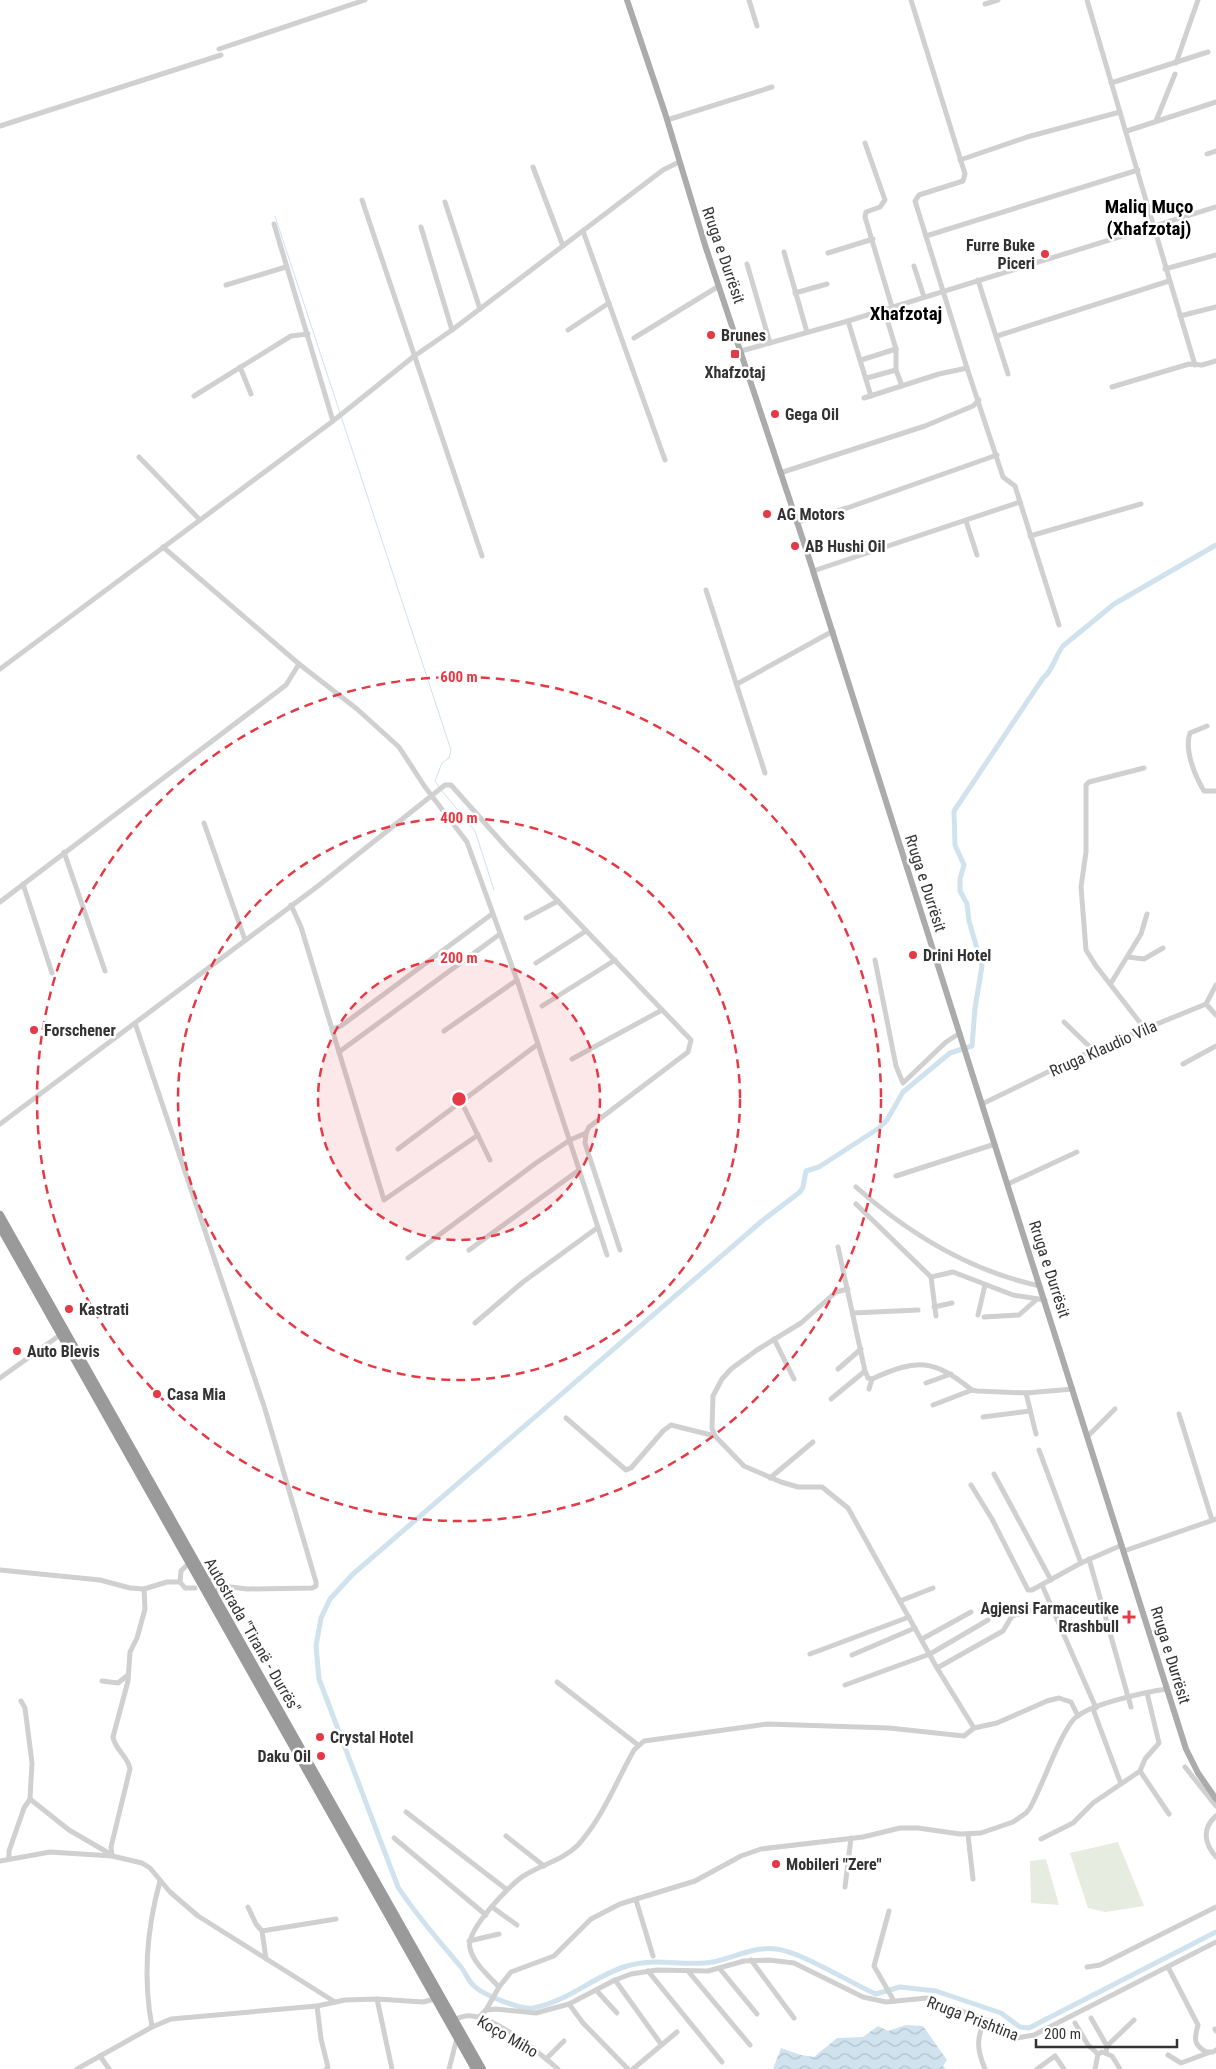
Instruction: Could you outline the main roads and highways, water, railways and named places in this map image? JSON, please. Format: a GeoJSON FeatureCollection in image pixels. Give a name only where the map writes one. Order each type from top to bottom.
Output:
{"type":"FeatureCollection","features":[{"type":"Feature","properties":{"kind":"highway","name":"Autostrada \"Tiranë - Durrës\""},"geometry":{"type":"LineString","coordinates":[[0,1215],[482,2069]]}},
{"type":"Feature","properties":{"kind":"highway","name":"Autostrada \"Tiranë - Durrës\""},"geometry":{"type":"LineString","coordinates":[[0,1227],[475,2069]]}},
{"type":"Feature","properties":{"kind":"main road","name":"Rruga e Durrësit"},"geometry":{"type":"LineString","coordinates":[[627,0],[832,631],[1041,1286],[1167,1689],[1189,1755],[1216,1799]]}},
{"type":"Feature","properties":{"kind":"water"},"geometry":{"type":"Polygon","coordinates":[[[906,2025],[923,2026],[947,2060],[943,2066],[946,2069],[773,2069],[781,2048],[814,2057],[837,2038],[863,2037],[878,2026],[888,2031],[906,2025]]]}},
{"type":"Feature","properties":{"kind":"waterway"},"geometry":{"type":"LineString","coordinates":[[275,216],[340,413]]}},
{"type":"Feature","properties":{"kind":"waterway"},"geometry":{"type":"LineString","coordinates":[[341,416],[451,750],[449,758],[442,763],[435,781],[440,788]]}},
{"type":"Feature","properties":{"kind":"waterway"},"geometry":{"type":"LineString","coordinates":[[1216,545],[1114,604],[1063,646],[1049,671],[954,811],[955,845],[964,865],[960,879],[960,891],[967,904],[969,921],[982,966],[975,1008],[972,1046],[950,1053],[903,1092],[887,1120],[879,1128],[819,1167],[806,1171],[803,1187],[800,1192],[762,1221],[353,1574],[330,1599],[321,1618],[316,1646],[319,1679],[398,1887],[420,1918],[461,1967],[472,1984],[485,1994],[520,2007],[533,2008],[546,2005],[615,1970],[638,1963],[713,1962],[760,1949],[776,1949],[799,1956],[876,1994],[900,1987],[936,1991],[1001,2013],[1020,2027],[1029,2028],[1216,1932]]}},
{"type":"Feature","properties":{"kind":"waterway"},"geometry":{"type":"LineString","coordinates":[[442,791],[475,831],[494,890]]}},
{"type":"Feature","properties":{"kind":"place","name":"Furre Buke Piceri"},"geometry":{"type":"Point","coordinates":[1045,254]}},
{"type":"Feature","properties":{"kind":"place","name":"Brunes"},"geometry":{"type":"Point","coordinates":[711,335]}},
{"type":"Feature","properties":{"kind":"place","name":"Xhafzotaj"},"geometry":{"type":"Point","coordinates":[735,354]}},
{"type":"Feature","properties":{"kind":"place","name":"Gega Oil"},"geometry":{"type":"Point","coordinates":[775,414]}},
{"type":"Feature","properties":{"kind":"place","name":"AG Motors"},"geometry":{"type":"Point","coordinates":[767,514]}},
{"type":"Feature","properties":{"kind":"place","name":"AB Hushi Oil"},"geometry":{"type":"Point","coordinates":[795,546]}},
{"type":"Feature","properties":{"kind":"place","name":"Drini Hotel"},"geometry":{"type":"Point","coordinates":[913,955]}},
{"type":"Feature","properties":{"kind":"place","name":"Forschener"},"geometry":{"type":"Point","coordinates":[34,1030]}},
{"type":"Feature","properties":{"kind":"place","name":"Kastrati"},"geometry":{"type":"Point","coordinates":[69,1309]}},
{"type":"Feature","properties":{"kind":"place","name":"Auto Blevis"},"geometry":{"type":"Point","coordinates":[17,1351]}},
{"type":"Feature","properties":{"kind":"place","name":"Casa Mia"},"geometry":{"type":"Point","coordinates":[157,1394]}},
{"type":"Feature","properties":{"kind":"place","name":"Agjensi Farmaceutike Rrashbull"},"geometry":{"type":"Point","coordinates":[1129,1617]}},
{"type":"Feature","properties":{"kind":"place","name":"Crystal Hotel"},"geometry":{"type":"Point","coordinates":[320,1737]}},
{"type":"Feature","properties":{"kind":"place","name":"Daku Oil"},"geometry":{"type":"Point","coordinates":[321,1756]}},
{"type":"Feature","properties":{"kind":"place","name":"Mobileri \"Zere\""},"geometry":{"type":"Point","coordinates":[776,1864]}},
{"type":"Feature","properties":{"kind":"district","name":"Maliq Muço (Xhafzotaj)"},"geometry":{"type":"Point","coordinates":[1149,217]}},
{"type":"Feature","properties":{"kind":"district","name":"Xhafzotaj"},"geometry":{"type":"Point","coordinates":[906,313]}}]}
